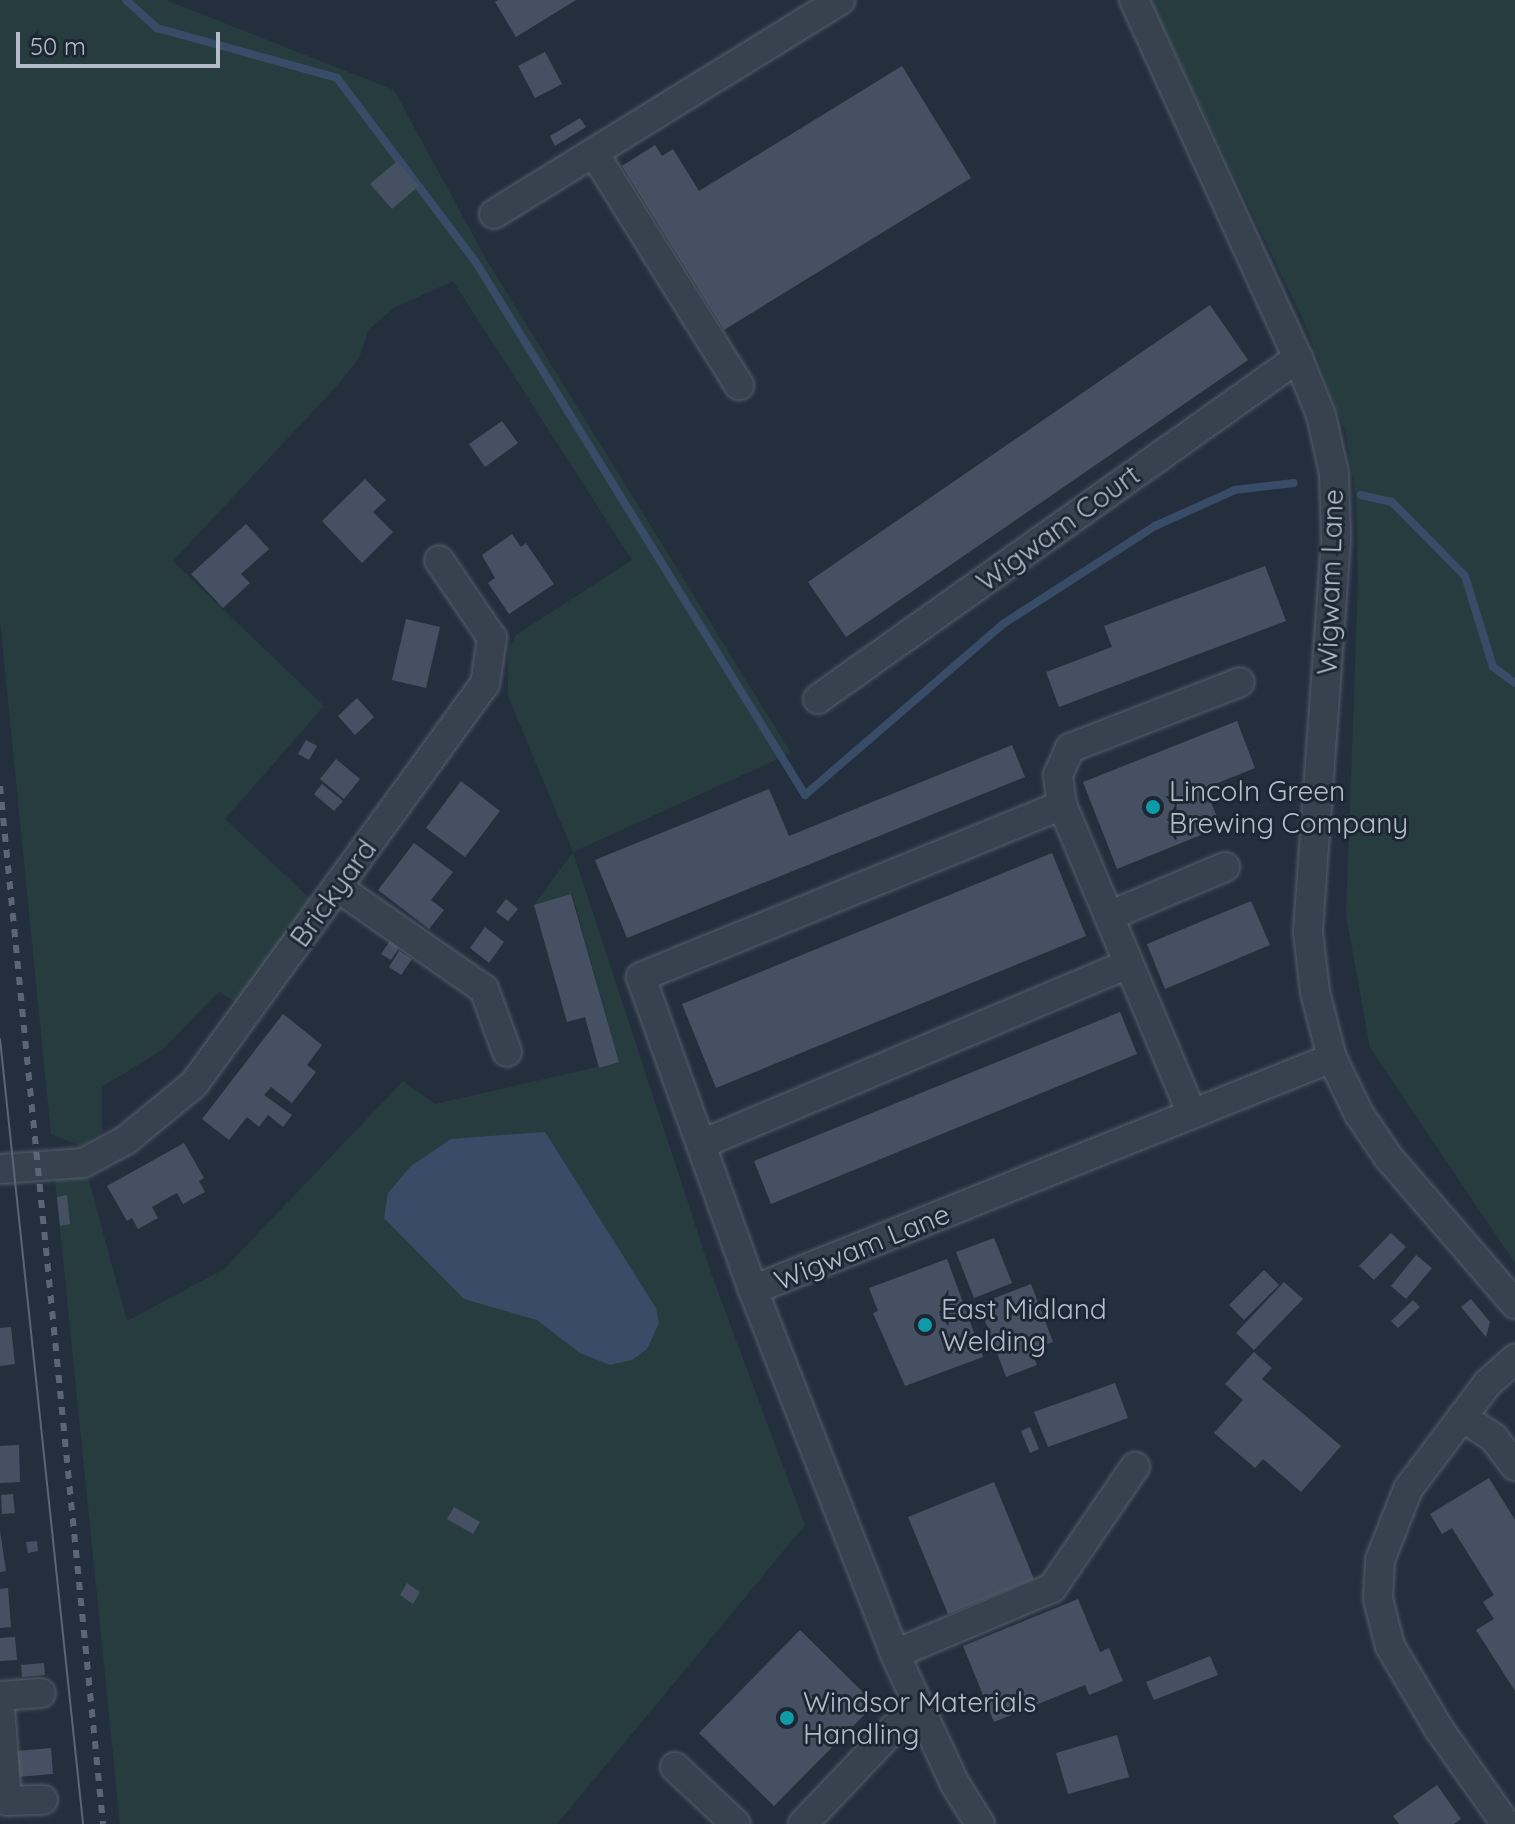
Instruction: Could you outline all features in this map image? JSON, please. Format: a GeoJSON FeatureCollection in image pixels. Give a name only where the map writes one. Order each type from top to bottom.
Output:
{"type":"FeatureCollection","features":[{"type":"Feature","properties":{"kind":"street"},"geometry":{"type":"LineString","coordinates":[[494,214],[840,0]]}},
{"type":"Feature","properties":{"kind":"street","name":"Wigwam Lane"},"geometry":{"type":"LineString","coordinates":[[1134,0],[1298,358],[1321,415],[1334,473],[1336,540],[1308,932],[1315,992],[1332,1058],[1359,1114],[1389,1158],[1515,1304]]}},
{"type":"Feature","properties":{"kind":"street"},"geometry":{"type":"LineString","coordinates":[[594,153],[739,385]]}},
{"type":"Feature","properties":{"kind":"street","name":"Wigwam Court"},"geometry":{"type":"LineString","coordinates":[[818,699],[1298,358]]}},
{"type":"Feature","properties":{"kind":"street","name":"Brickyard"},"geometry":{"type":"LineString","coordinates":[[0,1169],[57,1168],[83,1163],[126,1140],[194,1084],[485,684],[492,638],[439,560]]}},
{"type":"Feature","properties":{"kind":"street"},"geometry":{"type":"LineString","coordinates":[[1192,1114],[1062,805],[1058,775],[1070,748],[1240,682]]}},
{"type":"Feature","properties":{"kind":"street"},"geometry":{"type":"LineString","coordinates":[[753,1290],[641,977],[1062,805]]}},
{"type":"Feature","properties":{"kind":"street"},"geometry":{"type":"LineString","coordinates":[[1109,916],[1225,867]]}},
{"type":"Feature","properties":{"kind":"street"},"geometry":{"type":"LineString","coordinates":[[337,887],[484,989],[507,1052]]}},
{"type":"Feature","properties":{"kind":"street"},"geometry":{"type":"LineString","coordinates":[[702,1144],[1129,964]]}},
{"type":"Feature","properties":{"kind":"street","name":"Wigwam Lane"},"geometry":{"type":"LineString","coordinates":[[980,1824],[895,1654],[753,1290],[1332,1058]]}},
{"type":"Feature","properties":{"kind":"street"},"geometry":{"type":"LineString","coordinates":[[1506,1824],[1439,1729],[1390,1646],[1378,1599],[1380,1560],[1392,1521],[1416,1476],[1462,1417],[1515,1359]]}},
{"type":"Feature","properties":{"kind":"street"},"geometry":{"type":"LineString","coordinates":[[1462,1417],[1494,1438],[1515,1466]]}},
{"type":"Feature","properties":{"kind":"street"},"geometry":{"type":"LineString","coordinates":[[895,1654],[1052,1588],[1135,1467]]}},
{"type":"Feature","properties":{"kind":"street"},"geometry":{"type":"LineString","coordinates":[[0,1696],[41,1693]]}},
{"type":"Feature","properties":{"kind":"street"},"geometry":{"type":"LineString","coordinates":[[0,1706],[7,1801],[43,1800]]}},
{"type":"Feature","properties":{"kind":"street"},"geometry":{"type":"LineString","coordinates":[[803,1824],[894,1728],[922,1713]]}},
{"type":"Feature","properties":{"kind":"street"},"geometry":{"type":"LineString","coordinates":[[675,1767],[736,1824]]}},
{"type":"Feature","properties":{"kind":"green space"},"geometry":{"type":"Polygon","coordinates":[[[0,0],[166,0],[394,90],[486,259],[791,753],[573,852],[508,696],[508,650],[516,635],[632,560],[453,281],[394,308],[369,329],[359,358],[335,388],[173,561],[324,706],[225,819],[316,904],[241,1005],[219,992],[162,1050],[102,1087],[102,1132],[81,1146],[51,1134],[0,620],[0,0]]]}},
{"type":"Feature","properties":{"kind":"green space"},"geometry":{"type":"Polygon","coordinates":[[[1150,0],[1515,0],[1515,1263],[1370,1048],[1346,915],[1358,582],[1356,498],[1346,434],[1305,324],[1150,0]]]}},
{"type":"Feature","properties":{"kind":"green space"},"geometry":{"type":"Polygon","coordinates":[[[573,852],[711,1273],[805,1525],[557,1824],[120,1824],[55,1180],[88,1177],[127,1321],[224,1269],[403,1081],[435,1104],[619,1062],[572,894],[534,905],[573,852]]]}},
{"type":"Feature","properties":{"kind":"water"},"geometry":{"type":"Polygon","coordinates":[[[545,1132],[656,1308],[659,1323],[647,1349],[632,1360],[610,1365],[580,1353],[537,1320],[464,1299],[384,1218],[388,1193],[411,1166],[451,1139],[545,1132]]]}},
{"type":"Feature","properties":{"kind":"building"},"geometry":{"type":"Polygon","coordinates":[[[498,0],[576,0],[516,37],[495,2],[498,0]]]}},
{"type":"Feature","properties":{"kind":"building"},"geometry":{"type":"Polygon","coordinates":[[[545,52],[562,84],[535,98],[518,66],[545,52]]]}},
{"type":"Feature","properties":{"kind":"building"},"geometry":{"type":"Polygon","coordinates":[[[902,66],[971,178],[724,330],[622,166],[655,145],[662,156],[673,149],[699,191],[902,66]]]}},
{"type":"Feature","properties":{"kind":"building"},"geometry":{"type":"Polygon","coordinates":[[[580,118],[586,127],[555,146],[550,136],[580,118]]]}},
{"type":"Feature","properties":{"kind":"building"},"geometry":{"type":"Polygon","coordinates":[[[397,161],[419,186],[392,209],[370,184],[397,161]]]}},
{"type":"Feature","properties":{"kind":"building"},"geometry":{"type":"Polygon","coordinates":[[[1210,305],[1248,360],[846,637],[808,582],[1210,305]]]}},
{"type":"Feature","properties":{"kind":"building"},"geometry":{"type":"Polygon","coordinates":[[[502,421],[518,443],[485,467],[469,444],[502,421]]]}},
{"type":"Feature","properties":{"kind":"building"},"geometry":{"type":"Polygon","coordinates":[[[365,479],[386,500],[373,512],[393,532],[362,563],[322,521],[365,479]]]}},
{"type":"Feature","properties":{"kind":"building"},"geometry":{"type":"Polygon","coordinates":[[[246,524],[269,549],[241,574],[250,583],[223,608],[191,574],[246,524]]]}},
{"type":"Feature","properties":{"kind":"building"},"geometry":{"type":"Polygon","coordinates":[[[512,534],[521,547],[526,543],[554,584],[509,614],[488,583],[495,578],[482,555],[512,534]]]}},
{"type":"Feature","properties":{"kind":"building"},"geometry":{"type":"Polygon","coordinates":[[[1265,566],[1286,621],[1059,707],[1046,672],[1112,647],[1104,626],[1265,566]]]}},
{"type":"Feature","properties":{"kind":"building"},"geometry":{"type":"Polygon","coordinates":[[[406,619],[440,627],[426,688],[392,680],[406,619]]]}},
{"type":"Feature","properties":{"kind":"building"},"geometry":{"type":"Polygon","coordinates":[[[357,698],[374,717],[355,735],[338,716],[357,698]]]}},
{"type":"Feature","properties":{"kind":"building","name":"Lincoln Green Brewing Company"},"geometry":{"type":"Polygon","coordinates":[[[1237,721],[1255,768],[1205,788],[1221,827],[1117,869],[1083,782],[1237,721]]]}},
{"type":"Feature","properties":{"kind":"building"},"geometry":{"type":"Polygon","coordinates":[[[306,740],[317,746],[309,760],[298,754],[306,740]]]}},
{"type":"Feature","properties":{"kind":"building"},"geometry":{"type":"Polygon","coordinates":[[[1012,745],[1025,777],[627,938],[595,860],[769,789],[789,836],[1012,745]]]}},
{"type":"Feature","properties":{"kind":"building"},"geometry":{"type":"Polygon","coordinates":[[[336,759],[360,779],[344,799],[320,779],[336,759]]]}},
{"type":"Feature","properties":{"kind":"building"},"geometry":{"type":"Polygon","coordinates":[[[461,781],[500,811],[465,857],[426,828],[461,781]]]}},
{"type":"Feature","properties":{"kind":"building"},"geometry":{"type":"Polygon","coordinates":[[[322,784],[343,801],[334,811],[314,794],[322,784]]]}},
{"type":"Feature","properties":{"kind":"building"},"geometry":{"type":"Polygon","coordinates":[[[414,843],[453,872],[431,900],[444,910],[429,929],[378,890],[414,843]]]}},
{"type":"Feature","properties":{"kind":"building"},"geometry":{"type":"Polygon","coordinates":[[[1052,853],[1086,936],[716,1088],[682,1004],[1052,853]]]}},
{"type":"Feature","properties":{"kind":"building"},"geometry":{"type":"Polygon","coordinates":[[[571,894],[619,1062],[599,1068],[585,1017],[567,1022],[534,905],[571,894]]]}},
{"type":"Feature","properties":{"kind":"building"},"geometry":{"type":"Polygon","coordinates":[[[506,899],[518,909],[508,921],[496,912],[506,899]]]}},
{"type":"Feature","properties":{"kind":"building"},"geometry":{"type":"Polygon","coordinates":[[[1251,901],[1270,945],[1165,989],[1147,944],[1251,901]]]}},
{"type":"Feature","properties":{"kind":"building"},"geometry":{"type":"Polygon","coordinates":[[[485,927],[504,942],[489,963],[470,948],[485,927]]]}},
{"type":"Feature","properties":{"kind":"building"},"geometry":{"type":"Polygon","coordinates":[[[390,941],[399,948],[391,960],[381,954],[390,941]]]}},
{"type":"Feature","properties":{"kind":"building"},"geometry":{"type":"Polygon","coordinates":[[[399,951],[412,959],[401,975],[389,967],[399,951]]]}},
{"type":"Feature","properties":{"kind":"building"},"geometry":{"type":"Polygon","coordinates":[[[1120,1012],[1137,1054],[771,1204],[754,1161],[1120,1012]]]}},
{"type":"Feature","properties":{"kind":"building"},"geometry":{"type":"Polygon","coordinates":[[[283,1014],[322,1045],[307,1065],[316,1072],[292,1103],[271,1087],[264,1095],[292,1115],[283,1127],[268,1115],[259,1127],[247,1117],[229,1140],[202,1119],[283,1014]]]}},
{"type":"Feature","properties":{"kind":"building"},"geometry":{"type":"Polygon","coordinates":[[[184,1143],[204,1178],[199,1181],[205,1192],[183,1204],[177,1193],[166,1199],[152,1207],[158,1218],[138,1229],[132,1218],[127,1221],[107,1186],[184,1143]]]}},
{"type":"Feature","properties":{"kind":"building"},"geometry":{"type":"Polygon","coordinates":[[[67,1195],[70,1224],[60,1226],[57,1197],[67,1195]]]}},
{"type":"Feature","properties":{"kind":"building"},"geometry":{"type":"Polygon","coordinates":[[[1391,1233],[1406,1247],[1374,1280],[1359,1266],[1391,1233]]]}},
{"type":"Feature","properties":{"kind":"building"},"geometry":{"type":"Polygon","coordinates":[[[994,1238],[1012,1283],[974,1298],[956,1252],[994,1238]]]}},
{"type":"Feature","properties":{"kind":"building"},"geometry":{"type":"Polygon","coordinates":[[[1416,1255],[1432,1268],[1406,1299],[1391,1286],[1416,1255]]]}},
{"type":"Feature","properties":{"kind":"building","name":"East Midland Welding"},"geometry":{"type":"Polygon","coordinates":[[[947,1259],[983,1357],[905,1386],[873,1313],[878,1311],[869,1288],[947,1259]]]}},
{"type":"Feature","properties":{"kind":"building"},"geometry":{"type":"Polygon","coordinates":[[[1264,1270],[1279,1285],[1244,1320],[1229,1305],[1264,1270]]]}},
{"type":"Feature","properties":{"kind":"building"},"geometry":{"type":"Polygon","coordinates":[[[1284,1282],[1303,1299],[1254,1350],[1236,1333],[1284,1282]]]}},
{"type":"Feature","properties":{"kind":"building"},"geometry":{"type":"Polygon","coordinates":[[[1031,1284],[1053,1342],[1031,1350],[1037,1365],[1006,1377],[979,1304],[1031,1284]]]}},
{"type":"Feature","properties":{"kind":"building"},"geometry":{"type":"Polygon","coordinates":[[[1471,1299],[1490,1322],[1486,1337],[1461,1307],[1471,1299]]]}},
{"type":"Feature","properties":{"kind":"building"},"geometry":{"type":"Polygon","coordinates":[[[1413,1300],[1420,1307],[1398,1328],[1391,1321],[1413,1300]]]}},
{"type":"Feature","properties":{"kind":"building"},"geometry":{"type":"Polygon","coordinates":[[[11,1327],[15,1364],[0,1366],[0,1328],[11,1327]]]}},
{"type":"Feature","properties":{"kind":"building"},"geometry":{"type":"Polygon","coordinates":[[[1254,1352],[1272,1368],[1262,1379],[1341,1446],[1301,1492],[1263,1459],[1255,1468],[1214,1433],[1243,1400],[1225,1384],[1254,1352]]]}},
{"type":"Feature","properties":{"kind":"building"},"geometry":{"type":"Polygon","coordinates":[[[1115,1383],[1128,1418],[1048,1447],[1034,1412],[1115,1383]]]}},
{"type":"Feature","properties":{"kind":"building"},"geometry":{"type":"Polygon","coordinates":[[[1030,1427],[1039,1449],[1030,1453],[1021,1431],[1030,1427]]]}},
{"type":"Feature","properties":{"kind":"building"},"geometry":{"type":"Polygon","coordinates":[[[19,1445],[20,1482],[0,1483],[0,1446],[19,1445]]]}},
{"type":"Feature","properties":{"kind":"building"},"geometry":{"type":"Polygon","coordinates":[[[1489,1478],[1515,1520],[1515,1691],[1476,1630],[1494,1619],[1483,1602],[1494,1595],[1452,1528],[1442,1534],[1430,1514],[1489,1478]]]}},
{"type":"Feature","properties":{"kind":"building"},"geometry":{"type":"Polygon","coordinates":[[[994,1482],[1034,1579],[948,1614],[908,1517],[994,1482]]]}},
{"type":"Feature","properties":{"kind":"building"},"geometry":{"type":"Polygon","coordinates":[[[13,1494],[15,1513],[2,1514],[1,1495],[13,1494]]]}},
{"type":"Feature","properties":{"kind":"building"},"geometry":{"type":"Polygon","coordinates":[[[454,1507],[480,1522],[473,1534],[447,1519],[454,1507]]]}},
{"type":"Feature","properties":{"kind":"building"},"geometry":{"type":"Polygon","coordinates":[[[0,1531],[6,1571],[0,1572],[0,1531]]]}},
{"type":"Feature","properties":{"kind":"building"},"geometry":{"type":"Polygon","coordinates":[[[37,1541],[38,1551],[28,1553],[26,1542],[37,1541]]]}},
{"type":"Feature","properties":{"kind":"building"},"geometry":{"type":"Polygon","coordinates":[[[407,1583],[420,1592],[413,1604],[400,1595],[407,1583]]]}},
{"type":"Feature","properties":{"kind":"building"},"geometry":{"type":"Polygon","coordinates":[[[8,1588],[11,1627],[0,1628],[0,1589],[8,1588]]]}},
{"type":"Feature","properties":{"kind":"building"},"geometry":{"type":"Polygon","coordinates":[[[1078,1599],[1100,1652],[1109,1648],[1123,1681],[1089,1695],[1085,1685],[994,1722],[963,1646],[1078,1599]]]}},
{"type":"Feature","properties":{"kind":"building","name":"Windsor Materials Handling"},"geometry":{"type":"Polygon","coordinates":[[[800,1630],[875,1704],[774,1806],[699,1733],[800,1630]]]}},
{"type":"Feature","properties":{"kind":"building"},"geometry":{"type":"Polygon","coordinates":[[[15,1637],[17,1660],[0,1661],[0,1638],[15,1637]]]}},
{"type":"Feature","properties":{"kind":"building"},"geometry":{"type":"Polygon","coordinates":[[[1210,1656],[1218,1675],[1154,1700],[1146,1682],[1210,1656]]]}},
{"type":"Feature","properties":{"kind":"building"},"geometry":{"type":"Polygon","coordinates":[[[44,1663],[45,1675],[22,1677],[21,1665],[44,1663]]]}},
{"type":"Feature","properties":{"kind":"building"},"geometry":{"type":"Polygon","coordinates":[[[1117,1735],[1129,1777],[1068,1794],[1056,1753],[1117,1735]]]}},
{"type":"Feature","properties":{"kind":"building"},"geometry":{"type":"Polygon","coordinates":[[[51,1748],[53,1774],[17,1777],[16,1751],[51,1748]]]}},
{"type":"Feature","properties":{"kind":"building"},"geometry":{"type":"Polygon","coordinates":[[[1437,1785],[1461,1819],[1454,1824],[1399,1824],[1393,1816],[1437,1785]]]}},
{"type":"Feature","properties":{"kind":"waterway"},"geometry":{"type":"LineString","coordinates":[[126,0],[157,28],[337,78],[475,261],[805,795],[1003,624],[1155,526],[1235,490],[1294,483]]}},
{"type":"Feature","properties":{"kind":"waterway"},"geometry":{"type":"LineString","coordinates":[[1361,495],[1392,502],[1465,576],[1493,667],[1515,683]]}},
{"type":"Feature","properties":{"kind":"tram line"},"geometry":{"type":"LineString","coordinates":[[0,1039],[83,1824]]}},
{"type":"Feature","properties":{"kind":"railway"},"geometry":{"type":"LineString","coordinates":[[0,786],[103,1824]]}},
{"type":"Feature","properties":{"kind":"place","name":"Lincoln Green Brewing Company"},"geometry":{"type":"Point","coordinates":[1153,807]}},
{"type":"Feature","properties":{"kind":"place","name":"East Midland Welding"},"geometry":{"type":"Point","coordinates":[925,1325]}},
{"type":"Feature","properties":{"kind":"place","name":"Windsor Materials Handling"},"geometry":{"type":"Point","coordinates":[787,1718]}}]}
